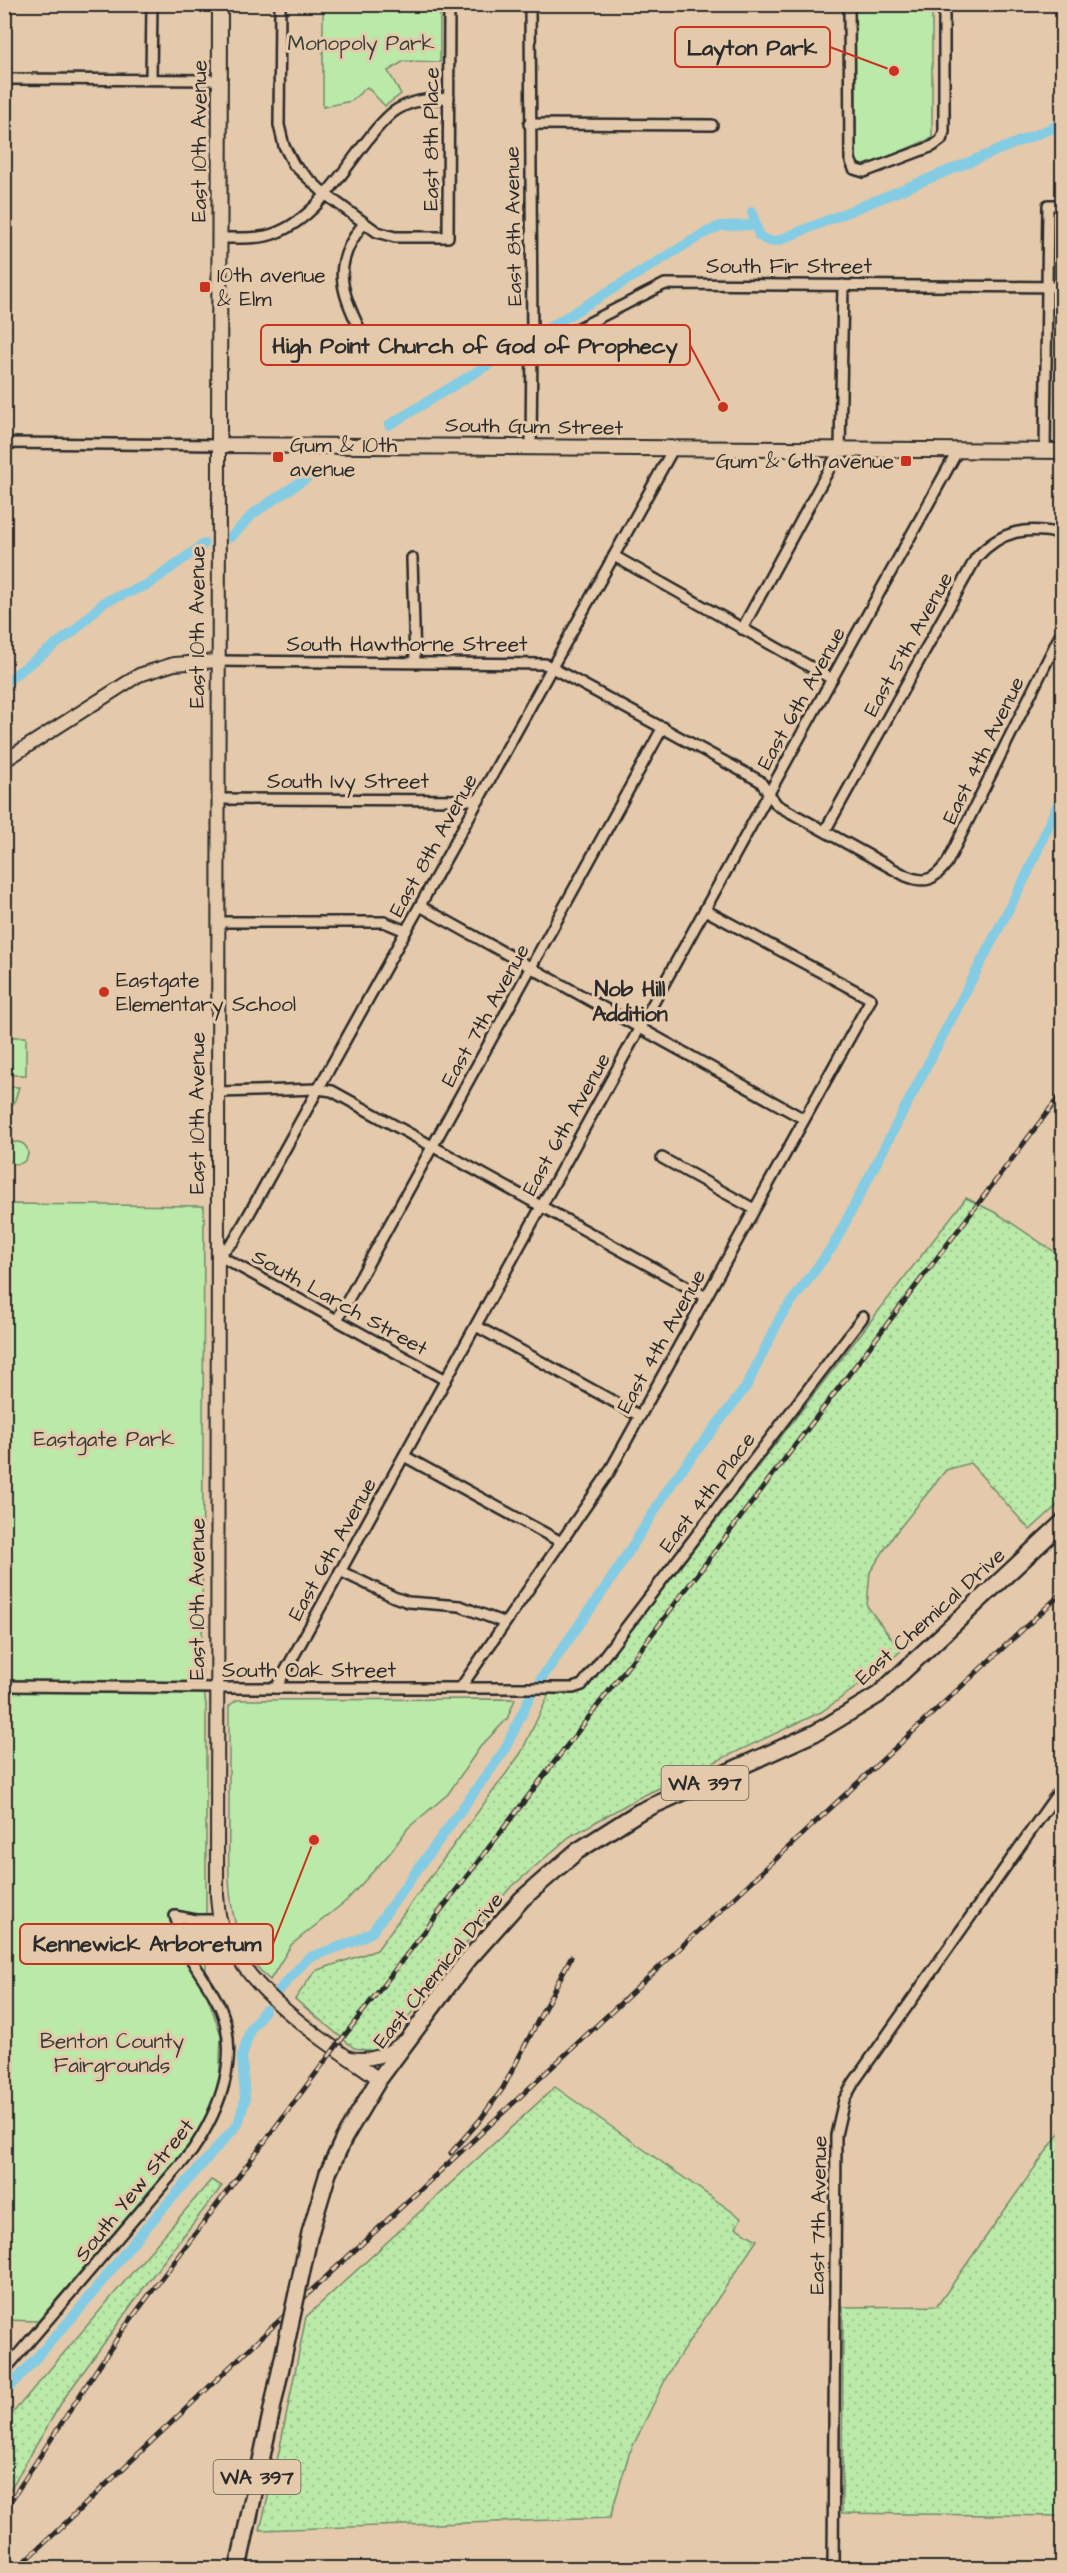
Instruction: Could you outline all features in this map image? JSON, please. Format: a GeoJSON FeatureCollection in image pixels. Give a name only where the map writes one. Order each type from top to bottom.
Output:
{"type":"FeatureCollection","features":[{"type":"Feature","properties":{"kind":"main road","name":"East 10th Avenue"},"geometry":{"type":"LineString","coordinates":[[219,445],[220,4]]}},
{"type":"Feature","properties":{"kind":"main road","name":"South Gum Street"},"geometry":{"type":"LineString","coordinates":[[219,445],[1062,451]]}},
{"type":"Feature","properties":{"kind":"main road","name":"East Chemical Drive"},"geometry":{"type":"LineString","coordinates":[[238,2568],[310,2233],[328,2173],[344,2138],[379,2079],[466,1962],[522,1899],[576,1852],[639,1812],[817,1732],[878,1695],[1062,1523]]}},
{"type":"Feature","properties":{"kind":"street"},"geometry":{"type":"LineString","coordinates":[[151,79],[152,4]]}},
{"type":"Feature","properties":{"kind":"street"},"geometry":{"type":"LineString","coordinates":[[280,4],[278,118],[280,133],[294,165],[325,194],[364,223],[347,246],[342,280],[345,297],[364,339]]}},
{"type":"Feature","properties":{"kind":"street","name":"East 8th Place"},"geometry":{"type":"LineString","coordinates":[[364,223],[386,235],[448,237],[449,4]]}},
{"type":"Feature","properties":{"kind":"street","name":"East 8th Avenue"},"geometry":{"type":"LineString","coordinates":[[530,4],[531,447]]}},
{"type":"Feature","properties":{"kind":"street"},"geometry":{"type":"LineString","coordinates":[[849,4],[850,159],[854,169],[864,172],[933,146],[941,140],[944,132],[944,4]]}},
{"type":"Feature","properties":{"kind":"street"},"geometry":{"type":"LineString","coordinates":[[4,79],[220,80]]}},
{"type":"Feature","properties":{"kind":"street"},"geometry":{"type":"LineString","coordinates":[[220,238],[257,237],[279,232],[300,219],[325,194],[392,113],[402,105],[416,101],[449,98]]}},
{"type":"Feature","properties":{"kind":"street"},"geometry":{"type":"LineString","coordinates":[[529,124],[712,125]]}},
{"type":"Feature","properties":{"kind":"street"},"geometry":{"type":"LineString","coordinates":[[1045,451],[1048,205],[1062,205]]}},
{"type":"Feature","properties":{"kind":"street","name":"South Fir Street"},"geometry":{"type":"LineString","coordinates":[[532,347],[665,284],[1062,287]]}},
{"type":"Feature","properties":{"kind":"street"},"geometry":{"type":"LineString","coordinates":[[742,629],[840,450],[843,285]]}},
{"type":"Feature","properties":{"kind":"street","name":"South Gum Street"},"geometry":{"type":"LineString","coordinates":[[4,443],[219,445]]}},
{"type":"Feature","properties":{"kind":"street","name":"East 10th Avenue"},"geometry":{"type":"LineString","coordinates":[[219,445],[217,1896],[220,1920],[245,1969],[260,1987],[379,2079]]}},
{"type":"Feature","properties":{"kind":"street","name":"East 8th Avenue"},"geometry":{"type":"LineString","coordinates":[[218,1255],[234,1240],[673,449]]}},
{"type":"Feature","properties":{"kind":"street","name":"East 6th Avenue"},"geometry":{"type":"LineString","coordinates":[[276,1688],[958,450]]}},
{"type":"Feature","properties":{"kind":"street","name":"East 5th Avenue"},"geometry":{"type":"LineString","coordinates":[[825,831],[976,558],[1005,534],[1040,531],[1062,534]]}},
{"type":"Feature","properties":{"kind":"street"},"geometry":{"type":"LineString","coordinates":[[614,556],[832,679]]}},
{"type":"Feature","properties":{"kind":"street"},"geometry":{"type":"LineString","coordinates":[[412,558],[415,662]]}},
{"type":"Feature","properties":{"kind":"street","name":"East 4th Avenue"},"geometry":{"type":"LineString","coordinates":[[930,881],[947,863],[1062,631]]}},
{"type":"Feature","properties":{"kind":"street"},"geometry":{"type":"LineString","coordinates":[[4,761],[139,675],[174,664],[218,661]]}},
{"type":"Feature","properties":{"kind":"street","name":"South Hawthorne Street"},"geometry":{"type":"LineString","coordinates":[[218,661],[538,663],[552,667],[760,781],[777,805],[906,876],[917,881],[930,881]]}},
{"type":"Feature","properties":{"kind":"street","name":"East 7th Avenue"},"geometry":{"type":"LineString","coordinates":[[337,1320],[663,728]]}},
{"type":"Feature","properties":{"kind":"street","name":"South Ivy Street"},"geometry":{"type":"LineString","coordinates":[[218,799],[479,800]]}},
{"type":"Feature","properties":{"kind":"street"},"geometry":{"type":"LineString","coordinates":[[420,906],[804,1119]]}},
{"type":"Feature","properties":{"kind":"street","name":"East 4th Avenue"},"geometry":{"type":"LineString","coordinates":[[461,1687],[608,1474],[871,999],[705,910]]}},
{"type":"Feature","properties":{"kind":"street"},"geometry":{"type":"LineString","coordinates":[[218,922],[384,922],[406,930]]}},
{"type":"Feature","properties":{"kind":"street"},"geometry":{"type":"LineString","coordinates":[[218,1092],[318,1089],[332,1091],[705,1297]]}},
{"type":"Feature","properties":{"kind":"street"},"geometry":{"type":"LineString","coordinates":[[662,1158],[754,1209]]}},
{"type":"Feature","properties":{"kind":"street","name":"South Larch Street"},"geometry":{"type":"LineString","coordinates":[[218,1255],[446,1380]]}},
{"type":"Feature","properties":{"kind":"street","name":"East 4th Place"},"geometry":{"type":"LineString","coordinates":[[578,1687],[589,1679],[863,1317]]}},
{"type":"Feature","properties":{"kind":"street"},"geometry":{"type":"LineString","coordinates":[[476,1326],[640,1416]]}},
{"type":"Feature","properties":{"kind":"street"},"geometry":{"type":"LineString","coordinates":[[404,1455],[561,1542]]}},
{"type":"Feature","properties":{"kind":"street"},"geometry":{"type":"LineString","coordinates":[[340,1571],[394,1598],[408,1602],[460,1606],[505,1623]]}},
{"type":"Feature","properties":{"kind":"street","name":"South Oak Street"},"geometry":{"type":"LineString","coordinates":[[4,1686],[578,1687]]}},
{"type":"Feature","properties":{"kind":"street","name":"East 7th Avenue"},"geometry":{"type":"LineString","coordinates":[[833,2568],[836,2135],[844,2100],[854,2082],[1062,1787]]}},
{"type":"Feature","properties":{"kind":"street","name":"South Yew Street"},"geometry":{"type":"LineString","coordinates":[[4,2371],[185,2160],[209,2126],[220,2102],[226,2079],[228,2054],[225,2028],[221,2009],[188,1952],[175,1916],[196,1920],[220,1920]]}},
{"type":"Feature","properties":{"kind":"street"},"geometry":{"type":"LineString","coordinates":[[349,2057],[361,2060],[375,2058],[393,2050],[411,2036]]}},
{"type":"Feature","properties":{"kind":"green space","name":"Monopoly Park"},"geometry":{"type":"Polygon","coordinates":[[[323,5],[440,5],[440,62],[404,61],[388,71],[401,94],[385,106],[367,87],[351,101],[323,107],[323,5]]]}},
{"type":"Feature","properties":{"kind":"green space"},"geometry":{"type":"Polygon","coordinates":[[[855,5],[932,5],[932,138],[866,166],[860,165],[856,160],[855,5]]]}},
{"type":"Feature","properties":{"kind":"green space"},"geometry":{"type":"Polygon","coordinates":[[[5,985],[10,985],[10,1032],[5,1032],[5,985]]]}},
{"type":"Feature","properties":{"kind":"green space"},"geometry":{"type":"Polygon","coordinates":[[[4,1037],[26,1037],[26,1075],[5,1075],[4,1037]]]}},
{"type":"Feature","properties":{"kind":"green space"},"geometry":{"type":"Polygon","coordinates":[[[5,1087],[19,1087],[14,1103],[5,1111],[5,1087]]]}},
{"type":"Feature","properties":{"kind":"green space"},"geometry":{"type":"Polygon","coordinates":[[[17,1142],[25,1145],[28,1153],[25,1161],[17,1164],[9,1161],[6,1153],[9,1145],[17,1142]]]}},
{"type":"Feature","properties":{"kind":"green space"},"geometry":{"type":"Polygon","coordinates":[[[966,1198],[998,1214],[1062,1257],[1062,1501],[1030,1530],[970,1463],[946,1470],[894,1535],[870,1572],[867,1606],[901,1651],[872,1676],[821,1712],[638,1798],[569,1837],[508,1890],[386,2045],[373,2051],[354,2048],[295,1999],[315,1971],[377,1950],[521,1753],[549,1694],[576,1692],[591,1682],[966,1198]]]}},
{"type":"Feature","properties":{"kind":"green space"},"geometry":{"type":"Polygon","coordinates":[[[5,1204],[204,1206],[202,1675],[206,1706],[206,1992],[221,2035],[219,2088],[197,2135],[38,2321],[5,2320],[5,1204]]]}},
{"type":"Feature","properties":{"kind":"green space"},"geometry":{"type":"Polygon","coordinates":[[[515,1699],[507,1719],[480,1747],[448,1794],[408,1828],[390,1853],[346,1901],[291,1945],[270,1980],[254,1964],[243,1945],[232,1904],[229,1883],[229,1706],[237,1700],[515,1699]]]}},
{"type":"Feature","properties":{"kind":"green space"},"geometry":{"type":"Polygon","coordinates":[[[555,2087],[741,2218],[736,2228],[757,2240],[670,2370],[629,2454],[610,2518],[260,2530],[279,2452],[306,2317],[555,2087]]]}},
{"type":"Feature","properties":{"kind":"green space"},"geometry":{"type":"Polygon","coordinates":[[[1062,2129],[1062,2516],[842,2513],[843,2307],[937,2306],[1062,2129]]]}},
{"type":"Feature","properties":{"kind":"green space"},"geometry":{"type":"Polygon","coordinates":[[[211,2180],[222,2186],[153,2275],[63,2400],[5,2498],[5,2422],[211,2180]]]}},
{"type":"Feature","properties":{"kind":"waterway"},"geometry":{"type":"LineString","coordinates":[[752,212],[759,236],[768,241],[777,241],[1062,124]]}},
{"type":"Feature","properties":{"kind":"waterway"},"geometry":{"type":"LineString","coordinates":[[389,425],[703,234],[720,226],[755,225]]}},
{"type":"Feature","properties":{"kind":"waterway"},"geometry":{"type":"LineString","coordinates":[[231,537],[254,513],[317,471]]}},
{"type":"Feature","properties":{"kind":"waterway"},"geometry":{"type":"LineString","coordinates":[[4,683],[74,631],[104,602],[149,584],[204,544]]}},
{"type":"Feature","properties":{"kind":"waterway"},"geometry":{"type":"LineString","coordinates":[[541,1679],[610,1581],[674,1480],[746,1387],[781,1316],[833,1246],[1027,874],[1062,795]]}},
{"type":"Feature","properties":{"kind":"waterway"},"geometry":{"type":"LineString","coordinates":[[280,1989],[308,1958],[355,1941],[372,1932],[504,1751],[531,1695]]}},
{"type":"Feature","properties":{"kind":"waterway"},"geometry":{"type":"LineString","coordinates":[[4,2394],[78,2311],[135,2240],[238,2124],[245,2100],[242,2057],[250,2030],[265,2010]]}},
{"type":"Feature","properties":{"kind":"railway"},"geometry":{"type":"LineString","coordinates":[[4,2511],[122,2331],[1062,1093]]}},
{"type":"Feature","properties":{"kind":"railway"},"geometry":{"type":"LineString","coordinates":[[18,2568],[269,2330],[1062,1593]]}},
{"type":"Feature","properties":{"kind":"railway"},"geometry":{"type":"LineString","coordinates":[[451,2153],[480,2120],[503,2088],[571,1957]]}},
{"type":"Feature","properties":{"kind":"place","name":"Layton Park"},"geometry":{"type":"Point","coordinates":[894,71]}},
{"type":"Feature","properties":{"kind":"place","name":"10th avenue & Elm"},"geometry":{"type":"Point","coordinates":[205,287]}},
{"type":"Feature","properties":{"kind":"place","name":"High Point Church of God of Prophecy"},"geometry":{"type":"Point","coordinates":[723,407]}},
{"type":"Feature","properties":{"kind":"place","name":"Gum & 10th avenue"},"geometry":{"type":"Point","coordinates":[278,457]}},
{"type":"Feature","properties":{"kind":"place","name":"Gum & 6th avenue"},"geometry":{"type":"Point","coordinates":[906,461]}},
{"type":"Feature","properties":{"kind":"place","name":"Eastgate Elementary School"},"geometry":{"type":"Point","coordinates":[104,992]}},
{"type":"Feature","properties":{"kind":"place","name":"Kennewick Arboretum"},"geometry":{"type":"Point","coordinates":[314,1840]}},
{"type":"Feature","properties":{"kind":"district","name":"Nob Hill Addition"},"geometry":{"type":"Point","coordinates":[630,1000]}},
{"type":"Feature","properties":{"kind":"park label","name":"Eastgate Park"},"geometry":{"type":"Point","coordinates":[104,1439]}},
{"type":"Feature","properties":{"kind":"park label","name":"Benton County Fairgrounds"},"geometry":{"type":"Point","coordinates":[112,2053]}}]}
